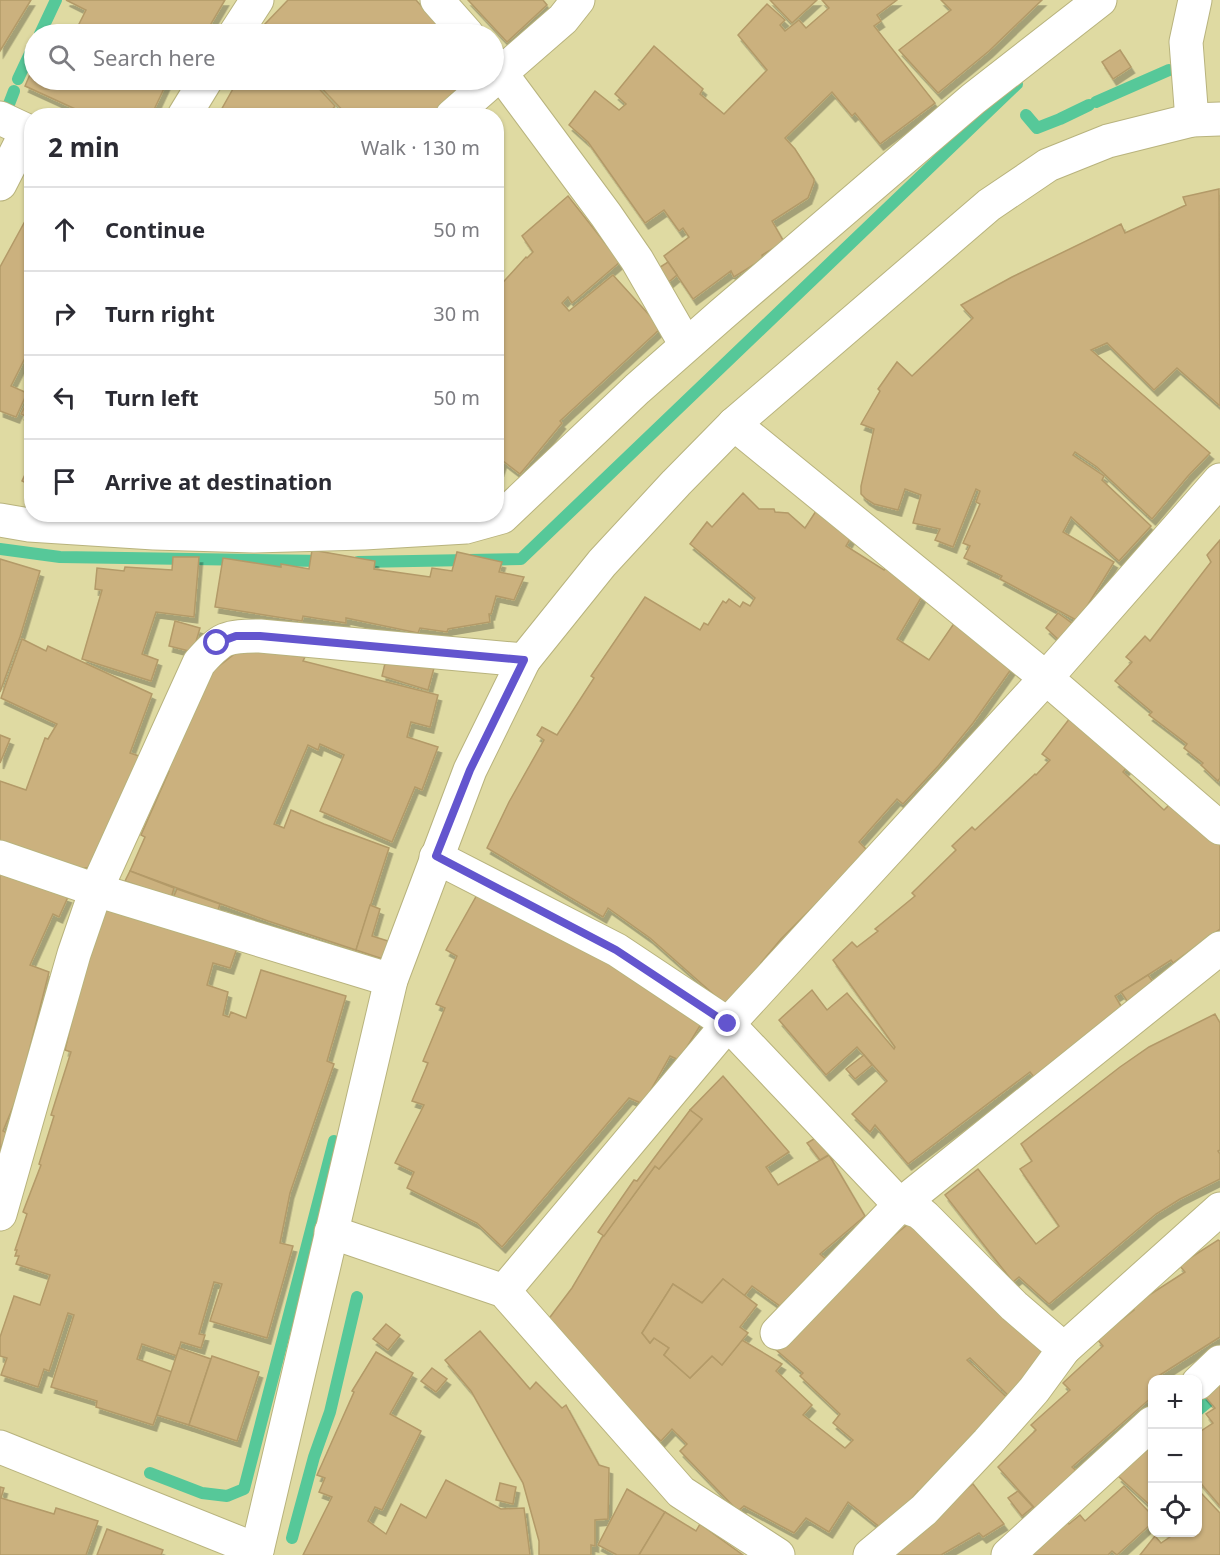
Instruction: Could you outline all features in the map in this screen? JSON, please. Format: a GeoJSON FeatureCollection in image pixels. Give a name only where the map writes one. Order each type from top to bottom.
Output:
{"type":"FeatureCollection","features":[{"type":"Feature","properties":{"kind":"street"},"geometry":{"type":"LineString","coordinates":[[241,24],[257,0]]}},
{"type":"Feature","properties":{"kind":"street"},"geometry":{"type":"LineString","coordinates":[[436,0],[458,24]]}},
{"type":"Feature","properties":{"kind":"street"},"geometry":{"type":"LineString","coordinates":[[504,67],[563,19],[578,0]]}},
{"type":"Feature","properties":{"kind":"street"},"geometry":{"type":"LineString","coordinates":[[504,515],[637,388],[686,345],[973,99],[1100,0]]}},
{"type":"Feature","properties":{"kind":"street"},"geometry":{"type":"LineString","coordinates":[[0,1447],[256,1553],[391,980],[470,770],[524,660],[602,563],[734,424],[989,205],[1048,165],[1108,141],[1206,120],[1186,42],[1195,0]]}},
{"type":"Feature","properties":{"kind":"street"},"geometry":{"type":"LineString","coordinates":[[504,86],[637,260],[686,345]]}},
{"type":"Feature","properties":{"kind":"street"},"geometry":{"type":"LineString","coordinates":[[189,108],[200,90]]}},
{"type":"Feature","properties":{"kind":"street"},"geometry":{"type":"LineString","coordinates":[[460,108],[479,90]]}},
{"type":"Feature","properties":{"kind":"street"},"geometry":{"type":"LineString","coordinates":[[0,183],[20,127]]}},
{"type":"Feature","properties":{"kind":"street"},"geometry":{"type":"LineString","coordinates":[[734,424],[1046,678],[1220,828]]}},
{"type":"Feature","properties":{"kind":"street"},"geometry":{"type":"LineString","coordinates":[[504,1291],[728,1024],[1046,678],[1220,480]]}},
{"type":"Feature","properties":{"kind":"street"},"geometry":{"type":"LineString","coordinates":[[0,520],[29,525],[157,524],[254,536],[466,527],[484,522]]}},
{"type":"Feature","properties":{"kind":"street"},"geometry":{"type":"LineString","coordinates":[[0,1214],[74,954],[96,890],[200,663],[217,643],[236,636],[260,636],[524,660]]}},
{"type":"Feature","properties":{"kind":"street"},"geometry":{"type":"LineString","coordinates":[[0,856],[96,890],[391,980]]}},
{"type":"Feature","properties":{"kind":"street"},"geometry":{"type":"LineString","coordinates":[[436,856],[616,950],[728,1024],[900,1205],[919,1212],[925,1217],[1014,1306],[1064,1349]]}},
{"type":"Feature","properties":{"kind":"street"},"geometry":{"type":"LineString","coordinates":[[777,1333],[900,1205],[1220,948]]}},
{"type":"Feature","properties":{"kind":"street"},"geometry":{"type":"LineString","coordinates":[[870,1555],[924,1509],[988,1442],[1034,1390],[1064,1349],[1220,1209]]}},
{"type":"Feature","properties":{"kind":"street"},"geometry":{"type":"LineString","coordinates":[[331,1232],[504,1291],[681,1492],[778,1555]]}},
{"type":"Feature","properties":{"kind":"street"},"geometry":{"type":"LineString","coordinates":[[1202,1378],[1220,1362]]}},
{"type":"Feature","properties":{"kind":"street"},"geometry":{"type":"LineString","coordinates":[[1008,1555],[1148,1427]]}},
{"type":"Feature","properties":{"kind":"building"},"geometry":{"type":"Polygon","coordinates":[[[0,0],[31,0],[0,51],[0,0]]]}},
{"type":"Feature","properties":{"kind":"building"},"geometry":{"type":"Polygon","coordinates":[[[66,0],[225,0],[211,24],[79,24],[86,10],[66,0]]]}},
{"type":"Feature","properties":{"kind":"building"},"geometry":{"type":"Polygon","coordinates":[[[288,0],[416,0],[437,24],[265,24],[288,0]]]}},
{"type":"Feature","properties":{"kind":"building"},"geometry":{"type":"Polygon","coordinates":[[[468,0],[543,0],[547,5],[507,42],[504,39],[504,24],[490,24],[468,0]]]}},
{"type":"Feature","properties":{"kind":"building"},"geometry":{"type":"Polygon","coordinates":[[[770,0],[817,0],[792,23],[770,0]]]}},
{"type":"Feature","properties":{"kind":"building"},"geometry":{"type":"Polygon","coordinates":[[[822,0],[897,0],[877,15],[881,21],[874,26],[935,103],[880,144],[855,113],[852,116],[832,92],[785,138],[795,149],[814,182],[808,198],[772,221],[784,242],[762,255],[763,259],[734,277],[731,271],[693,299],[664,256],[689,237],[683,228],[679,231],[664,210],[645,223],[588,142],[569,125],[595,91],[619,110],[626,104],[615,94],[654,46],[703,89],[700,94],[724,114],[767,70],[738,35],[767,4],[785,20],[780,25],[785,31],[799,20],[806,28],[829,8],[822,0]]]}},
{"type":"Feature","properties":{"kind":"building"},"geometry":{"type":"Polygon","coordinates":[[[941,0],[1042,0],[989,51],[938,93],[899,50],[951,10],[941,0]]]}},
{"type":"Feature","properties":{"kind":"building"},"geometry":{"type":"Polygon","coordinates":[[[1120,50],[1131,67],[1113,79],[1102,62],[1120,50]]]}},
{"type":"Feature","properties":{"kind":"building"},"geometry":{"type":"Polygon","coordinates":[[[34,90],[163,90],[155,108],[73,108],[34,90]]]}},
{"type":"Feature","properties":{"kind":"building"},"geometry":{"type":"Polygon","coordinates":[[[232,90],[320,90],[335,106],[333,108],[222,108],[232,90]]]}},
{"type":"Feature","properties":{"kind":"building"},"geometry":{"type":"Polygon","coordinates":[[[323,90],[457,90],[461,94],[448,108],[340,108],[323,90]]]}},
{"type":"Feature","properties":{"kind":"building"},"geometry":{"type":"Polygon","coordinates":[[[1219,189],[1220,406],[1177,368],[1154,390],[1107,343],[1091,350],[1210,453],[1152,519],[1097,467],[1075,452],[1073,455],[1104,476],[1102,480],[1151,526],[1119,561],[1071,517],[1063,532],[1114,562],[1078,621],[1000,579],[1002,576],[964,558],[970,546],[963,543],[980,504],[976,502],[980,491],[976,489],[953,547],[935,540],[940,529],[913,523],[921,495],[905,489],[898,510],[874,504],[861,494],[874,429],[861,424],[880,391],[878,389],[897,362],[912,376],[973,318],[961,305],[1012,277],[1121,224],[1125,233],[1186,205],[1183,197],[1219,189]]]}},
{"type":"Feature","properties":{"kind":"building"},"geometry":{"type":"Polygon","coordinates":[[[568,196],[620,262],[572,303],[568,297],[562,303],[569,311],[613,275],[661,328],[560,421],[562,423],[520,474],[504,462],[504,281],[533,252],[522,236],[568,196]]]}},
{"type":"Feature","properties":{"kind":"building"},"geometry":{"type":"Polygon","coordinates":[[[24,223],[24,360],[11,386],[24,392],[24,400],[16,417],[0,411],[0,267],[24,223]]]}},
{"type":"Feature","properties":{"kind":"building"},"geometry":{"type":"Polygon","coordinates":[[[668,262],[677,275],[664,286],[654,271],[668,262]]]}},
{"type":"Feature","properties":{"kind":"building"},"geometry":{"type":"Polygon","coordinates":[[[743,493],[759,509],[774,509],[775,512],[788,513],[805,528],[816,511],[853,534],[846,546],[884,570],[888,564],[929,584],[897,639],[929,660],[957,619],[1019,658],[973,723],[939,765],[903,804],[897,799],[859,842],[867,850],[781,939],[761,963],[766,969],[729,1008],[650,938],[608,908],[603,917],[487,848],[509,802],[544,740],[537,735],[542,727],[557,735],[594,678],[591,676],[645,597],[700,630],[704,623],[708,625],[723,601],[726,603],[729,599],[740,607],[743,602],[750,606],[755,598],[690,544],[707,522],[712,527],[743,493]]]}},
{"type":"Feature","properties":{"kind":"building"},"geometry":{"type":"Polygon","coordinates":[[[1220,540],[1220,778],[1218,781],[1201,765],[1203,763],[1184,748],[1187,744],[1149,715],[1152,712],[1115,681],[1132,662],[1126,657],[1145,636],[1150,641],[1211,562],[1207,555],[1220,540]]]}},
{"type":"Feature","properties":{"kind":"building"},"geometry":{"type":"Polygon","coordinates":[[[312,550],[375,561],[374,569],[430,577],[432,568],[452,571],[457,552],[502,562],[499,572],[524,577],[514,600],[496,596],[491,614],[489,614],[490,622],[448,629],[447,632],[420,628],[418,633],[346,618],[346,623],[303,616],[302,621],[215,607],[223,558],[309,569],[312,550]]]}},
{"type":"Feature","properties":{"kind":"building"},"geometry":{"type":"Polygon","coordinates":[[[173,557],[199,557],[194,617],[156,612],[142,654],[158,660],[151,681],[82,659],[102,590],[95,589],[97,568],[124,571],[125,567],[172,570],[173,557]]]}},
{"type":"Feature","properties":{"kind":"building"},"geometry":{"type":"Polygon","coordinates":[[[0,559],[40,571],[0,692],[0,559]]]}},
{"type":"Feature","properties":{"kind":"building"},"geometry":{"type":"Polygon","coordinates":[[[1058,613],[1073,624],[1060,641],[1046,628],[1058,613]]]}},
{"type":"Feature","properties":{"kind":"building"},"geometry":{"type":"Polygon","coordinates":[[[175,621],[200,628],[193,652],[169,646],[175,621]]]}},
{"type":"Feature","properties":{"kind":"building"},"geometry":{"type":"Polygon","coordinates":[[[22,639],[46,651],[48,646],[152,694],[130,753],[142,757],[92,865],[87,868],[0,842],[0,781],[26,790],[45,738],[48,739],[57,724],[1,698],[22,639]]]}},
{"type":"Feature","properties":{"kind":"building"},"geometry":{"type":"Polygon","coordinates":[[[241,649],[305,657],[303,661],[438,695],[430,727],[411,722],[407,737],[438,747],[422,790],[415,787],[392,842],[320,811],[344,755],[320,744],[318,750],[308,745],[274,824],[284,828],[291,810],[389,848],[356,950],[130,871],[145,837],[141,835],[169,771],[165,769],[210,673],[241,649]]]}},
{"type":"Feature","properties":{"kind":"building"},"geometry":{"type":"Polygon","coordinates":[[[387,655],[434,668],[428,690],[382,676],[387,655]]]}},
{"type":"Feature","properties":{"kind":"building"},"geometry":{"type":"Polygon","coordinates":[[[1070,718],[1130,764],[1123,772],[1164,810],[1173,801],[1220,839],[1220,929],[1173,963],[1171,960],[1115,996],[1125,1013],[1034,1077],[1030,1072],[908,1164],[875,1125],[870,1132],[852,1114],[887,1081],[857,1047],[826,1075],[779,1020],[812,990],[827,1010],[847,993],[894,1049],[895,1047],[833,960],[852,942],[857,947],[878,931],[875,929],[915,896],[912,893],[956,850],[952,846],[972,827],[975,830],[1036,775],[1050,760],[1042,754],[1070,718]]]}},
{"type":"Feature","properties":{"kind":"building"},"geometry":{"type":"Polygon","coordinates":[[[0,735],[10,739],[0,763],[0,735]]]}},
{"type":"Feature","properties":{"kind":"building"},"geometry":{"type":"Polygon","coordinates":[[[130,871],[174,888],[171,898],[125,881],[130,871]]]}},
{"type":"Feature","properties":{"kind":"building"},"geometry":{"type":"Polygon","coordinates":[[[0,873],[68,897],[59,917],[53,914],[30,965],[49,972],[18,1095],[3,1131],[7,1133],[0,1150],[0,873]]]}},
{"type":"Feature","properties":{"kind":"building"},"geometry":{"type":"Polygon","coordinates":[[[482,886],[706,1016],[679,1060],[670,1056],[643,1104],[629,1098],[502,1247],[477,1223],[407,1188],[414,1172],[395,1163],[424,1105],[412,1101],[428,1063],[423,1061],[445,1008],[436,1004],[457,956],[446,950],[482,886]]]}},
{"type":"Feature","properties":{"kind":"building"},"geometry":{"type":"Polygon","coordinates":[[[177,889],[220,904],[217,913],[173,898],[177,889]]]}},
{"type":"Feature","properties":{"kind":"building"},"geometry":{"type":"Polygon","coordinates":[[[109,902],[237,948],[230,968],[213,963],[207,985],[228,992],[223,1015],[229,1017],[231,1012],[246,1018],[261,970],[346,996],[327,1061],[334,1064],[290,1193],[280,1243],[293,1246],[267,1338],[210,1321],[222,1284],[214,1282],[199,1334],[205,1335],[201,1348],[181,1342],[177,1356],[142,1344],[137,1359],[172,1372],[153,1425],[96,1407],[97,1401],[51,1387],[74,1315],[68,1313],[49,1371],[44,1369],[38,1387],[1,1375],[7,1358],[0,1356],[0,1337],[14,1296],[40,1305],[50,1275],[16,1264],[19,1256],[15,1256],[17,1250],[15,1250],[27,1214],[23,1212],[41,1165],[39,1164],[54,1116],[51,1115],[71,1052],[65,1050],[81,982],[109,902]]]}},
{"type":"Feature","properties":{"kind":"building"},"geometry":{"type":"Polygon","coordinates":[[[370,905],[380,909],[372,936],[388,941],[383,959],[356,950],[370,905]]]}},
{"type":"Feature","properties":{"kind":"building"},"geometry":{"type":"Polygon","coordinates":[[[1148,975],[1160,992],[1134,1011],[1121,992],[1148,975]]]}},
{"type":"Feature","properties":{"kind":"building"},"geometry":{"type":"Polygon","coordinates":[[[1215,1014],[1220,1023],[1220,1150],[1218,1151],[1220,1179],[1156,1214],[1049,1304],[1019,1277],[1013,1282],[945,1195],[978,1169],[1036,1244],[1059,1226],[1020,1169],[1032,1161],[1021,1144],[1149,1047],[1215,1014]]]}},
{"type":"Feature","properties":{"kind":"building"},"geometry":{"type":"Polygon","coordinates":[[[864,1055],[872,1065],[855,1079],[846,1069],[864,1055]]]}},
{"type":"Feature","properties":{"kind":"building"},"geometry":{"type":"Polygon","coordinates":[[[723,1076],[789,1152],[766,1167],[778,1185],[829,1155],[865,1216],[820,1254],[827,1260],[787,1311],[752,1286],[744,1296],[723,1279],[702,1303],[673,1284],[642,1333],[650,1343],[654,1338],[669,1348],[664,1355],[690,1378],[712,1356],[722,1365],[742,1340],[782,1364],[776,1371],[812,1405],[803,1415],[845,1448],[853,1440],[833,1423],[840,1414],[800,1376],[803,1373],[775,1349],[872,1254],[920,1214],[1054,1357],[1015,1402],[970,1358],[967,1360],[1016,1406],[929,1500],[918,1491],[886,1532],[848,1502],[829,1532],[806,1518],[794,1533],[744,1506],[738,1511],[680,1451],[687,1444],[672,1429],[661,1441],[541,1329],[572,1288],[601,1239],[655,1166],[659,1169],[702,1119],[690,1110],[723,1076]]]}},
{"type":"Feature","properties":{"kind":"building"},"geometry":{"type":"Polygon","coordinates":[[[690,1110],[702,1119],[659,1169],[655,1166],[604,1236],[598,1232],[634,1180],[637,1181],[690,1110]]]}},
{"type":"Feature","properties":{"kind":"building"},"geometry":{"type":"Polygon","coordinates":[[[824,1133],[837,1150],[820,1160],[807,1143],[824,1133]]]}},
{"type":"Feature","properties":{"kind":"building"},"geometry":{"type":"Polygon","coordinates":[[[1218,1240],[1220,1241],[1220,1337],[1160,1375],[1148,1375],[1148,1400],[1072,1467],[1081,1475],[1040,1514],[998,1467],[1036,1430],[1031,1425],[1070,1390],[1063,1383],[1103,1346],[1097,1339],[1134,1310],[1132,1306],[1185,1272],[1179,1265],[1218,1240]]]}},
{"type":"Feature","properties":{"kind":"building"},"geometry":{"type":"Polygon","coordinates":[[[723,1279],[757,1305],[740,1327],[748,1333],[722,1365],[712,1356],[690,1378],[664,1355],[669,1348],[654,1338],[650,1343],[642,1333],[673,1284],[702,1303],[723,1279]]]}},
{"type":"Feature","properties":{"kind":"building"},"geometry":{"type":"Polygon","coordinates":[[[386,1324],[400,1335],[388,1350],[373,1339],[386,1324]]]}},
{"type":"Feature","properties":{"kind":"building"},"geometry":{"type":"Polygon","coordinates":[[[480,1331],[530,1389],[536,1382],[562,1408],[566,1405],[599,1465],[609,1468],[608,1519],[595,1520],[595,1546],[591,1545],[591,1555],[539,1555],[539,1541],[523,1483],[471,1391],[445,1360],[480,1331]]]}},
{"type":"Feature","properties":{"kind":"building"},"geometry":{"type":"Polygon","coordinates":[[[179,1348],[211,1359],[189,1425],[157,1415],[179,1348]]]}},
{"type":"Feature","properties":{"kind":"building"},"geometry":{"type":"Polygon","coordinates":[[[376,1352],[413,1373],[390,1414],[421,1431],[382,1510],[375,1507],[368,1521],[386,1534],[401,1504],[426,1518],[446,1480],[501,1509],[524,1508],[530,1555],[303,1555],[332,1497],[319,1492],[325,1478],[317,1475],[354,1392],[352,1391],[376,1352]]]}},
{"type":"Feature","properties":{"kind":"building"},"geometry":{"type":"Polygon","coordinates":[[[212,1356],[259,1372],[237,1441],[189,1425],[212,1356]]]}},
{"type":"Feature","properties":{"kind":"building"},"geometry":{"type":"Polygon","coordinates":[[[432,1368],[447,1379],[436,1392],[421,1381],[432,1368]]]}},
{"type":"Feature","properties":{"kind":"building"},"geometry":{"type":"Polygon","coordinates":[[[1220,1378],[1220,1506],[1202,1485],[1202,1430],[1213,1423],[1206,1414],[1215,1408],[1203,1394],[1220,1378]]]}},
{"type":"Feature","properties":{"kind":"building"},"geometry":{"type":"Polygon","coordinates":[[[1148,1445],[1148,1503],[1118,1476],[1148,1445]]]}},
{"type":"Feature","properties":{"kind":"building"},"geometry":{"type":"Polygon","coordinates":[[[500,1483],[516,1487],[513,1504],[496,1500],[500,1483]]]}},
{"type":"Feature","properties":{"kind":"building"},"geometry":{"type":"Polygon","coordinates":[[[973,1484],[1004,1524],[983,1537],[979,1533],[941,1555],[889,1555],[952,1499],[973,1484]]]}},
{"type":"Feature","properties":{"kind":"building"},"geometry":{"type":"Polygon","coordinates":[[[1124,1486],[1148,1511],[1148,1527],[1117,1555],[1112,1551],[1108,1555],[1025,1555],[1065,1519],[1069,1524],[1080,1515],[1085,1521],[1124,1486]]]}},
{"type":"Feature","properties":{"kind":"building"},"geometry":{"type":"Polygon","coordinates":[[[0,1487],[4,1488],[1,1498],[54,1514],[56,1508],[98,1521],[86,1555],[0,1555],[0,1487]]]}},
{"type":"Feature","properties":{"kind":"building"},"geometry":{"type":"Polygon","coordinates":[[[627,1489],[665,1512],[639,1555],[617,1555],[598,1545],[627,1489]]]}},
{"type":"Feature","properties":{"kind":"building"},"geometry":{"type":"Polygon","coordinates":[[[1018,1491],[1033,1507],[1022,1516],[1008,1498],[1018,1491]]]}},
{"type":"Feature","properties":{"kind":"building"},"geometry":{"type":"Polygon","coordinates":[[[1202,1494],[1220,1513],[1220,1555],[1140,1555],[1154,1537],[1161,1543],[1170,1537],[1202,1537],[1202,1494]]]}},
{"type":"Feature","properties":{"kind":"building"},"geometry":{"type":"Polygon","coordinates":[[[665,1512],[696,1531],[700,1524],[743,1555],[639,1555],[665,1512]]]}},
{"type":"Feature","properties":{"kind":"building"},"geometry":{"type":"Polygon","coordinates":[[[107,1529],[163,1550],[161,1555],[97,1555],[107,1529]]]}},
{"type":"Feature","properties":{"kind":"waterway"},"geometry":{"type":"LineString","coordinates":[[45,24],[56,0]]}},
{"type":"Feature","properties":{"kind":"waterway"},"geometry":{"type":"LineString","coordinates":[[18,79],[24,66]]}},
{"type":"Feature","properties":{"kind":"waterway"},"geometry":{"type":"LineString","coordinates":[[1096,102],[1169,70]]}},
{"type":"Feature","properties":{"kind":"waterway"},"geometry":{"type":"LineString","coordinates":[[358,562],[521,559],[1017,84]]}},
{"type":"Feature","properties":{"kind":"waterway"},"geometry":{"type":"LineString","coordinates":[[4,117],[14,91]]}},
{"type":"Feature","properties":{"kind":"waterway"},"geometry":{"type":"LineString","coordinates":[[1026,115],[1037,128],[1089,105]]}},
{"type":"Feature","properties":{"kind":"waterway"},"geometry":{"type":"LineString","coordinates":[[0,549],[60,557],[326,561]]}},
{"type":"Feature","properties":{"kind":"waterway"},"geometry":{"type":"LineString","coordinates":[[150,1473],[202,1493],[227,1496],[244,1489],[334,1141]]}},
{"type":"Feature","properties":{"kind":"waterway"},"geometry":{"type":"LineString","coordinates":[[292,1538],[314,1457],[330,1412],[357,1297]]}},
{"type":"Feature","properties":{"kind":"waterway"},"geometry":{"type":"LineString","coordinates":[[1202,1407],[1220,1392]]}},
{"type":"Feature","properties":{"kind":"route"},"geometry":{"type":"LineString","coordinates":[[217,643],[236,636],[260,636],[524,660],[470,770],[436,856],[616,950],[728,1024]]}}]}
